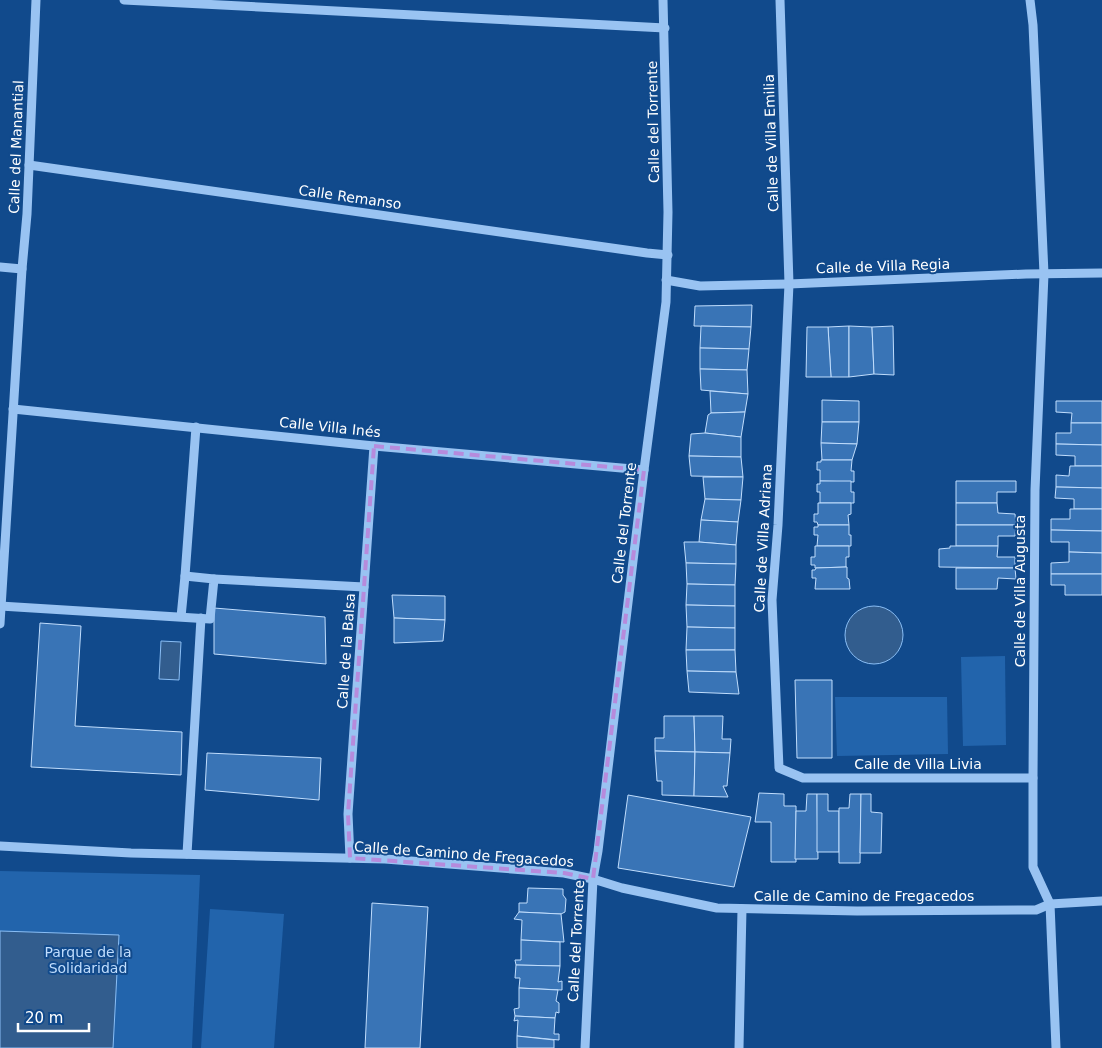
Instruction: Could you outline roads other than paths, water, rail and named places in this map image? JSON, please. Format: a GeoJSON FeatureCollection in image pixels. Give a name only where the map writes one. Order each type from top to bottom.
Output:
{"type":"FeatureCollection","features":[{"type":"Feature","properties":{"kind":"street","name":"Calle del Manantial"},"geometry":{"type":"LineString","coordinates":[[0,624],[27,214],[36,0]]}},
{"type":"Feature","properties":{"kind":"street"},"geometry":{"type":"LineString","coordinates":[[124,0],[665,28]]}},
{"type":"Feature","properties":{"kind":"street","name":"Calle del Torrente"},"geometry":{"type":"LineString","coordinates":[[585,1048],[593,879],[666,302],[668,203],[664,0]]}},
{"type":"Feature","properties":{"kind":"street","name":"Calle de Villa Emilia"},"geometry":{"type":"LineString","coordinates":[[780,0],[789,284]]}},
{"type":"Feature","properties":{"kind":"street"},"geometry":{"type":"LineString","coordinates":[[1030,0],[1033,25],[1044,274]]}},
{"type":"Feature","properties":{"kind":"street","name":"Calle Remanso"},"geometry":{"type":"LineString","coordinates":[[29,165],[668,255]]}},
{"type":"Feature","properties":{"kind":"street"},"geometry":{"type":"LineString","coordinates":[[0,267],[22,269]]}},
{"type":"Feature","properties":{"kind":"street","name":"Calle de Villa Regia"},"geometry":{"type":"LineString","coordinates":[[666,280],[700,286],[1102,273]]}},
{"type":"Feature","properties":{"kind":"street","name":"Calle de Villa Augusta"},"geometry":{"type":"LineString","coordinates":[[1044,274],[1034,490],[1033,867],[1050,904]]}},
{"type":"Feature","properties":{"kind":"street","name":"Calle de Villa Adriana"},"geometry":{"type":"LineString","coordinates":[[789,284],[778,525],[772,600],[779,768],[803,778]]}},
{"type":"Feature","properties":{"kind":"street","name":"Calle Villa Inés"},"geometry":{"type":"LineString","coordinates":[[13,409],[374,446],[644,470]]}},
{"type":"Feature","properties":{"kind":"street"},"geometry":{"type":"LineString","coordinates":[[181,617],[196,427]]}},
{"type":"Feature","properties":{"kind":"street","name":"Calle de la Balsa"},"geometry":{"type":"LineString","coordinates":[[350,858],[348,814],[374,446]]}},
{"type":"Feature","properties":{"kind":"street"},"geometry":{"type":"LineString","coordinates":[[185,576],[364,588]]}},
{"type":"Feature","properties":{"kind":"street"},"geometry":{"type":"LineString","coordinates":[[1,606],[210,619],[214,579]]}},
{"type":"Feature","properties":{"kind":"street"},"geometry":{"type":"LineString","coordinates":[[187,854],[200,618]]}},
{"type":"Feature","properties":{"kind":"street","name":"Calle de Villa Livia"},"geometry":{"type":"LineString","coordinates":[[803,778],[1033,778]]}},
{"type":"Feature","properties":{"kind":"street","name":"Calle de Camino de Fregacedos"},"geometry":{"type":"LineString","coordinates":[[0,846],[131,853],[385,859],[564,873],[622,888],[717,908],[857,911],[1036,910],[1050,904],[1102,901]]}},
{"type":"Feature","properties":{"kind":"street"},"geometry":{"type":"LineString","coordinates":[[1050,904],[1056,1048]]}},
{"type":"Feature","properties":{"kind":"street"},"geometry":{"type":"LineString","coordinates":[[739,1048],[742,909]]}},
{"type":"Feature","properties":{"kind":"park label","name":"Parque de la Solidaridad"},"geometry":{"type":"Point","coordinates":[88,960]}}]}
